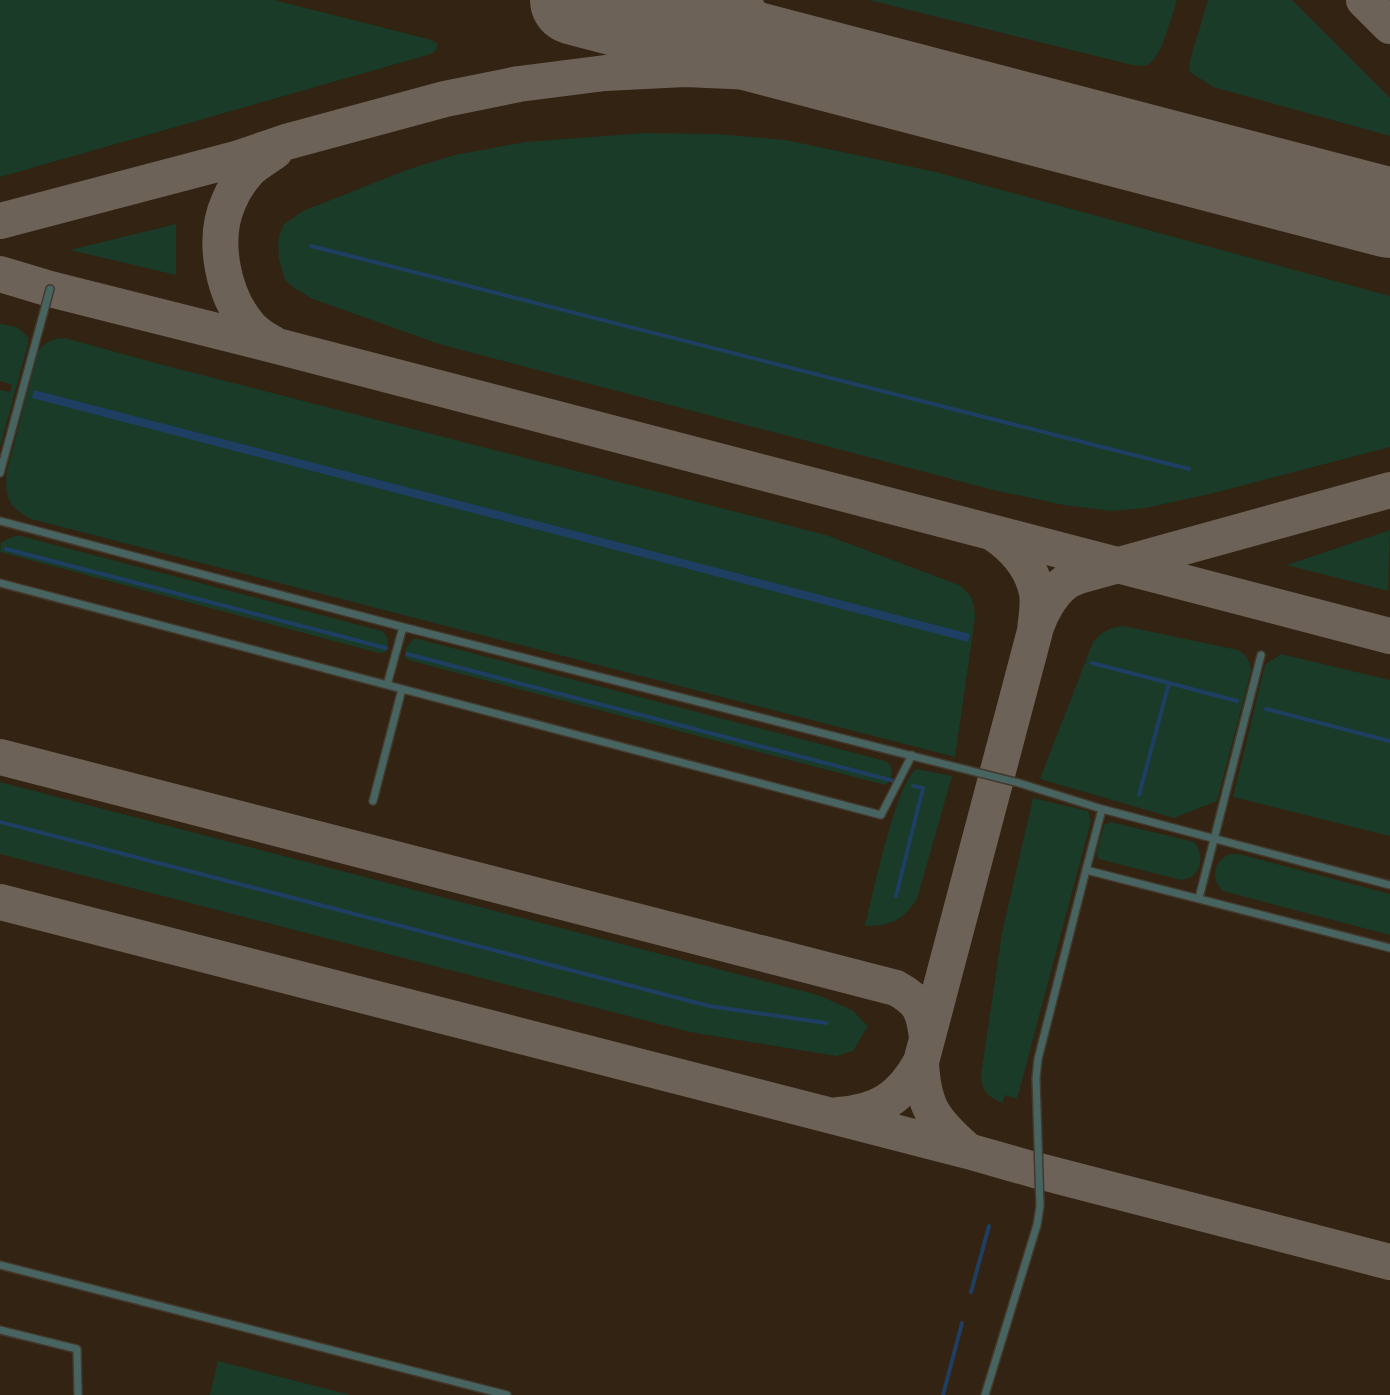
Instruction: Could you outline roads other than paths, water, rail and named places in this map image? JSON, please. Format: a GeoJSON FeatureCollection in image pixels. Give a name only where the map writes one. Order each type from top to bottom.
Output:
{"type":"FeatureCollection","features":[{"type":"Feature","properties":{"kind":"lane"},"geometry":{"type":"LineString","coordinates":[[0,473],[50,289]]}},
{"type":"Feature","properties":{"kind":"lane"},"geometry":{"type":"LineString","coordinates":[[0,521],[403,627],[1019,783],[1102,809],[1390,885]]}},
{"type":"Feature","properties":{"kind":"lane"},"geometry":{"type":"LineString","coordinates":[[0,583],[881,816],[912,755]]}},
{"type":"Feature","properties":{"kind":"lane"},"geometry":{"type":"LineString","coordinates":[[387,685],[403,627]]}},
{"type":"Feature","properties":{"kind":"lane"},"geometry":{"type":"LineString","coordinates":[[1199,898],[1261,655]]}},
{"type":"Feature","properties":{"kind":"lane"},"geometry":{"type":"LineString","coordinates":[[373,801],[402,689]]}},
{"type":"Feature","properties":{"kind":"lane"},"geometry":{"type":"LineString","coordinates":[[985,1395],[1037,1225],[1040,1206],[1036,1078],[1038,1059],[1102,809]]}},
{"type":"Feature","properties":{"kind":"lane"},"geometry":{"type":"LineString","coordinates":[[1086,870],[1390,948]]}},
{"type":"Feature","properties":{"kind":"lane"},"geometry":{"type":"LineString","coordinates":[[0,1265],[507,1395]]}},
{"type":"Feature","properties":{"kind":"lane"},"geometry":{"type":"LineString","coordinates":[[0,1330],[77,1349],[78,1395]]}},
{"type":"Feature","properties":{"kind":"water"},"geometry":{"type":"Polygon","coordinates":[[[34,390],[970,634],[968,642],[32,398],[34,390]]]}},
{"type":"Feature","properties":{"kind":"waterway"},"geometry":{"type":"LineString","coordinates":[[311,246],[1189,469]]}},
{"type":"Feature","properties":{"kind":"waterway"},"geometry":{"type":"LineString","coordinates":[[6,549],[386,648]]}},
{"type":"Feature","properties":{"kind":"waterway"},"geometry":{"type":"LineString","coordinates":[[407,654],[894,781]]}},
{"type":"Feature","properties":{"kind":"waterway"},"geometry":{"type":"LineString","coordinates":[[1092,663],[1169,683],[1139,795]]}},
{"type":"Feature","properties":{"kind":"waterway"},"geometry":{"type":"LineString","coordinates":[[1169,683],[1237,701]]}},
{"type":"Feature","properties":{"kind":"waterway"},"geometry":{"type":"LineString","coordinates":[[1266,709],[1390,741]]}},
{"type":"Feature","properties":{"kind":"waterway"},"geometry":{"type":"LineString","coordinates":[[896,896],[923,788],[913,786]]}},
{"type":"Feature","properties":{"kind":"waterway"},"geometry":{"type":"LineString","coordinates":[[0,822],[709,1006],[826,1023]]}},
{"type":"Feature","properties":{"kind":"waterway"},"geometry":{"type":"LineString","coordinates":[[971,1292],[989,1226]]}},
{"type":"Feature","properties":{"kind":"waterway"},"geometry":{"type":"LineString","coordinates":[[943,1395],[962,1323]]}}]}
